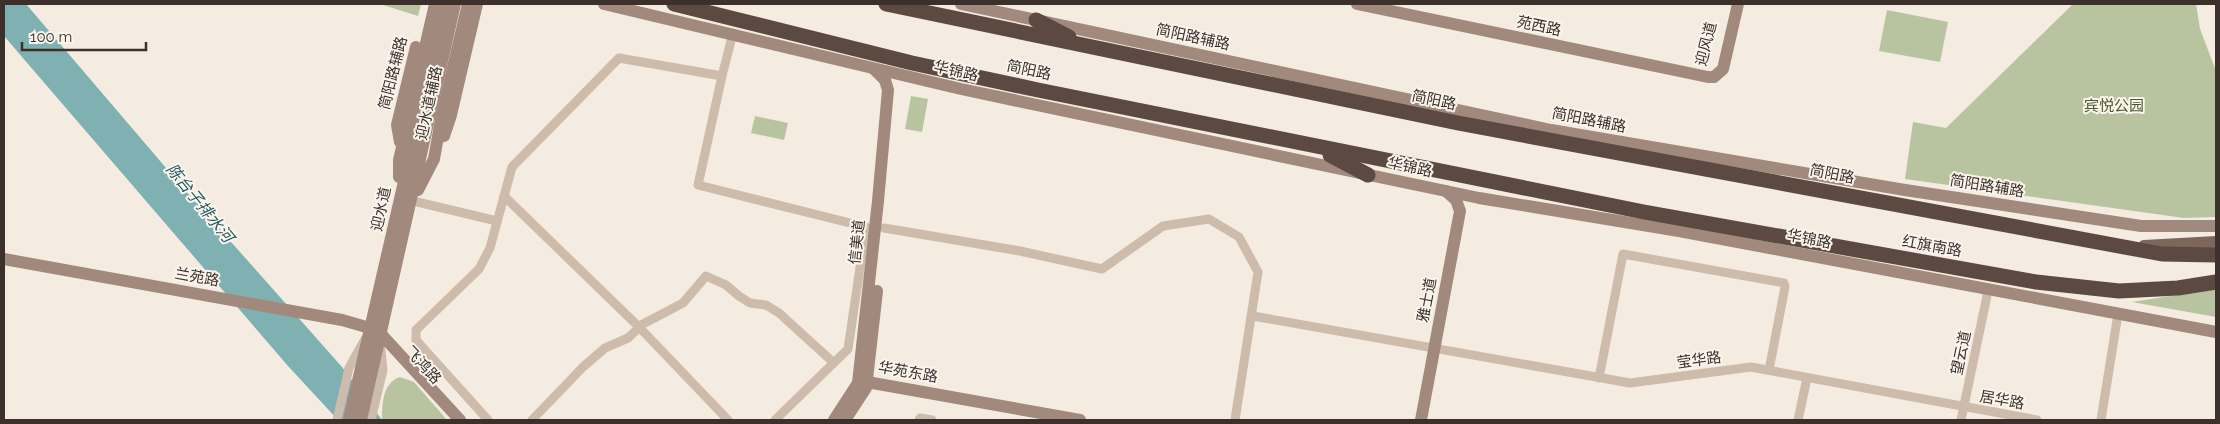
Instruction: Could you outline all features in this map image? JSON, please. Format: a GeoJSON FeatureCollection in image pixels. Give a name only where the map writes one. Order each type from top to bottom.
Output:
{"type":"FeatureCollection","features":[{"type":"Feature","properties":{"kind":"highway","name":"简阳路"},"geometry":{"type":"LineString","coordinates":[[674,4],[912,63],[1313,147],[1644,212]]}},
{"type":"Feature","properties":{"kind":"highway","name":"简阳路"},"geometry":{"type":"LineString","coordinates":[[886,4],[1458,123],[2124,246]]}},
{"type":"Feature","properties":{"kind":"highway"},"geometry":{"type":"LineString","coordinates":[[1036,20],[1088,46]]}},
{"type":"Feature","properties":{"kind":"highway"},"geometry":{"type":"LineString","coordinates":[[1313,147],[1368,175]]}},
{"type":"Feature","properties":{"kind":"highway","name":"红旗南路"},"geometry":{"type":"LineString","coordinates":[[1644,212],[2036,282],[2119,291],[2178,288],[2216,282]]}},
{"type":"Feature","properties":{"kind":"highway"},"geometry":{"type":"LineString","coordinates":[[2124,246],[2162,254],[2216,254]]}},
{"type":"Feature","properties":{"kind":"main road"},"geometry":{"type":"LineString","coordinates":[[2124,246],[2192,245],[2216,242]]}},
{"type":"Feature","properties":{"kind":"street","name":"简阳路辅路"},"geometry":{"type":"LineString","coordinates":[[401,150],[397,125],[427,4]]}},
{"type":"Feature","properties":{"kind":"street","name":"迎水道辅路"},"geometry":{"type":"LineString","coordinates":[[408,202],[399,160],[435,4]]}},
{"type":"Feature","properties":{"kind":"street","name":"迎水道"},"geometry":{"type":"LineString","coordinates":[[408,202],[408,161],[445,4]]}},
{"type":"Feature","properties":{"kind":"street","name":"迎水道"},"geometry":{"type":"LineString","coordinates":[[361,420],[373,392],[375,335],[455,4]]}},
{"type":"Feature","properties":{"kind":"street","name":"迎水道辅路"},"geometry":{"type":"LineString","coordinates":[[408,202],[434,159],[442,114],[468,4]]}},
{"type":"Feature","properties":{"kind":"street"},"geometry":{"type":"LineString","coordinates":[[434,159],[451,115],[477,4]]}},
{"type":"Feature","properties":{"kind":"street","name":"华锦路"},"geometry":{"type":"LineString","coordinates":[[604,4],[733,33],[960,89],[1479,198],[1679,231],[1988,291],[2216,332]]}},
{"type":"Feature","properties":{"kind":"street","name":"简阳路辅路"},"geometry":{"type":"LineString","coordinates":[[961,4],[1551,130],[1905,190],[2141,226],[2216,226]]}},
{"type":"Feature","properties":{"kind":"street","name":"苑西路"},"geometry":{"type":"LineString","coordinates":[[1357,4],[1701,77],[1714,77]]}},
{"type":"Feature","properties":{"kind":"street","name":"迎风道"},"geometry":{"type":"LineString","coordinates":[[1714,77],[1718,69],[1732,4]]}},
{"type":"Feature","properties":{"kind":"street","name":"迎风道"},"geometry":{"type":"LineString","coordinates":[[1714,77],[1723,68],[1738,4]]}},
{"type":"Feature","properties":{"kind":"street"},"geometry":{"type":"LineString","coordinates":[[733,33],[698,185],[866,227],[848,348],[775,420]]}},
{"type":"Feature","properties":{"kind":"street"},"geometry":{"type":"LineString","coordinates":[[488,420],[416,340],[416,330],[479,269],[490,248],[512,167],[619,58],[722,76]]}},
{"type":"Feature","properties":{"kind":"street","name":"信美道"},"geometry":{"type":"LineString","coordinates":[[834,420],[868,386],[878,201],[888,90],[886,80],[872,68]]}},
{"type":"Feature","properties":{"kind":"street","name":"信美道"},"geometry":{"type":"LineString","coordinates":[[845,420],[868,386],[896,90],[901,80],[910,76]]}},
{"type":"Feature","properties":{"kind":"street"},"geometry":{"type":"LineString","coordinates":[[960,89],[1038,90]]}},
{"type":"Feature","properties":{"kind":"street"},"geometry":{"type":"LineString","coordinates":[[1458,123],[1551,130]]}},
{"type":"Feature","properties":{"kind":"street","name":"雅士道"},"geometry":{"type":"LineString","coordinates":[[1426,420],[1460,211],[1456,200],[1446,191]]}},
{"type":"Feature","properties":{"kind":"street"},"geometry":{"type":"LineString","coordinates":[[504,196],[640,327],[728,420]]}},
{"type":"Feature","properties":{"kind":"street","name":"雅士道"},"geometry":{"type":"LineString","coordinates":[[1421,420],[1465,213],[1470,202],[1479,198]]}},
{"type":"Feature","properties":{"kind":"street"},"geometry":{"type":"LineString","coordinates":[[408,202],[497,221]]}},
{"type":"Feature","properties":{"kind":"street"},"geometry":{"type":"LineString","coordinates":[[884,228],[1011,250],[1102,269],[1163,226],[1209,219],[1239,237],[1258,272],[1253,316],[1235,420]]}},
{"type":"Feature","properties":{"kind":"street"},"geometry":{"type":"LineString","coordinates":[[1598,378],[1622,254],[1784,283],[1769,370]]}},
{"type":"Feature","properties":{"kind":"street","name":"兰苑路"},"geometry":{"type":"LineString","coordinates":[[4,261],[298,314],[375,335]]}},
{"type":"Feature","properties":{"kind":"street"},"geometry":{"type":"LineString","coordinates":[[532,420],[583,367],[605,348],[628,338],[640,327],[683,302],[706,276],[726,285],[750,303],[766,305],[779,313],[834,363]]}},
{"type":"Feature","properties":{"kind":"street","name":"望云道"},"geometry":{"type":"LineString","coordinates":[[1960,420],[1988,291]]}},
{"type":"Feature","properties":{"kind":"street"},"geometry":{"type":"LineString","coordinates":[[2101,420],[2118,314]]}},
{"type":"Feature","properties":{"kind":"street","name":"莹华路"},"geometry":{"type":"LineString","coordinates":[[1253,316],[1630,383],[1750,366],[1963,407]]}},
{"type":"Feature","properties":{"kind":"street","name":"迎水道"},"geometry":{"type":"LineString","coordinates":[[348,420],[353,373],[375,335]]}},
{"type":"Feature","properties":{"kind":"street","name":"飞鸿路"},"geometry":{"type":"LineString","coordinates":[[375,335],[452,420]]}},
{"type":"Feature","properties":{"kind":"street","name":"飞鸿路"},"geometry":{"type":"LineString","coordinates":[[375,335],[460,420]]}},
{"type":"Feature","properties":{"kind":"street"},"geometry":{"type":"LineString","coordinates":[[337,420],[353,373]]}},
{"type":"Feature","properties":{"kind":"street"},"geometry":{"type":"LineString","coordinates":[[1798,420],[1807,378]]}},
{"type":"Feature","properties":{"kind":"street","name":"华苑东路"},"geometry":{"type":"LineString","coordinates":[[868,386],[1044,420]]}},
{"type":"Feature","properties":{"kind":"street","name":"华苑东路"},"geometry":{"type":"LineString","coordinates":[[868,386],[1080,420]]}},
{"type":"Feature","properties":{"kind":"street"},"geometry":{"type":"LineString","coordinates":[[371,420],[373,392]]}},
{"type":"Feature","properties":{"kind":"street","name":"居华路"},"geometry":{"type":"LineString","coordinates":[[1963,407],[2037,420]]}},
{"type":"Feature","properties":{"kind":"street"},"geometry":{"type":"LineString","coordinates":[[919,420],[920,418],[932,420]]}},
{"type":"Feature","properties":{"kind":"green space"},"geometry":{"type":"Polygon","coordinates":[[[380,4],[421,4],[418,16],[380,4]]]}},
{"type":"Feature","properties":{"kind":"green space","name":"宾悦公园"},"geometry":{"type":"Polygon","coordinates":[[[2073,4],[2196,4],[2200,29],[2216,71],[2216,217],[2184,218],[1905,179],[1913,122],[1946,128],[2073,4]]]}},
{"type":"Feature","properties":{"kind":"green space"},"geometry":{"type":"Polygon","coordinates":[[[1887,10],[1948,22],[1940,62],[1879,51],[1887,10]]]}},
{"type":"Feature","properties":{"kind":"green space"},"geometry":{"type":"Polygon","coordinates":[[[911,96],[928,99],[922,132],[905,129],[911,96]]]}},
{"type":"Feature","properties":{"kind":"green space"},"geometry":{"type":"Polygon","coordinates":[[[755,116],[788,123],[784,140],[751,133],[755,116]]]}},
{"type":"Feature","properties":{"kind":"green space"},"geometry":{"type":"Polygon","coordinates":[[[2216,289],[2216,317],[2132,302],[2216,289]]]}},
{"type":"Feature","properties":{"kind":"green space"},"geometry":{"type":"Polygon","coordinates":[[[400,377],[414,382],[447,420],[382,420],[386,389],[394,380],[400,377]]]}},
{"type":"Feature","properties":{"kind":"water"},"geometry":{"type":"Polygon","coordinates":[[[4,4],[26,4],[184,189],[342,367],[382,420],[338,420],[288,366],[4,36],[4,4]]]}},
{"type":"Feature","properties":{"kind":"water label","name":"陈台子排水河"},"geometry":{"type":"Point","coordinates":[200,203]}}]}
